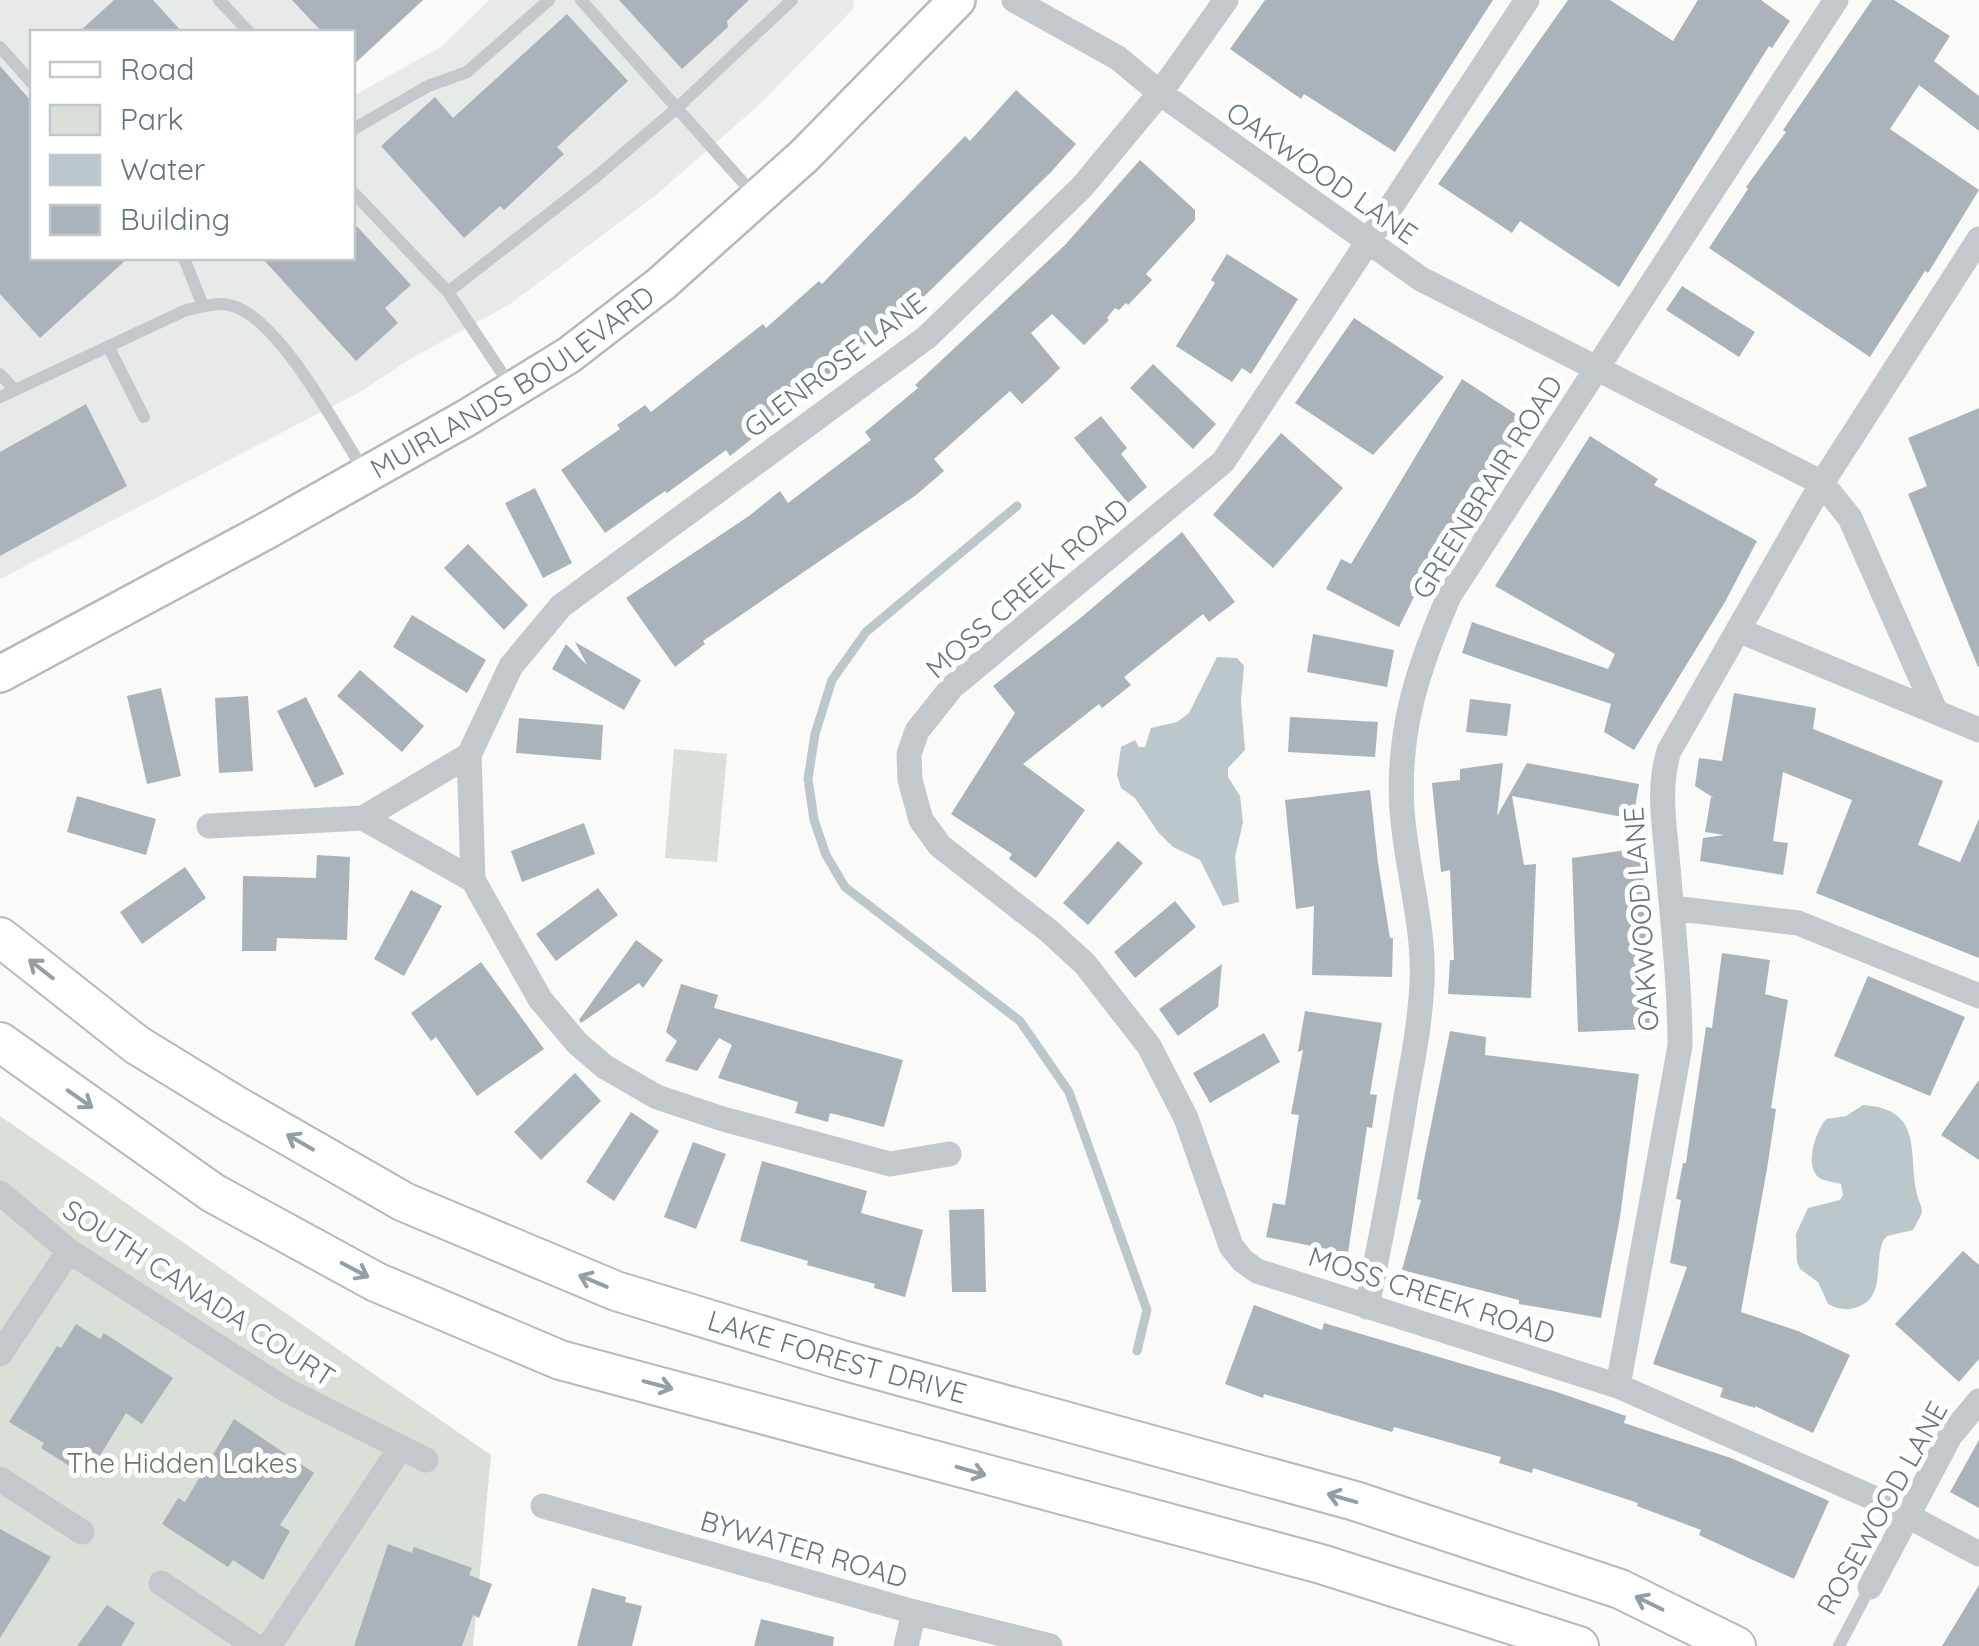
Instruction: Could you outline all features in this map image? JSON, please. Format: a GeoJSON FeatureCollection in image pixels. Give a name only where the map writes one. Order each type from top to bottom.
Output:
{"type":"FeatureCollection","features":[{"type":"Feature","properties":{"kind":"main road","name":"MUIRLANDS BOULEVARD"},"geometry":{"type":"LineString","coordinates":[[0,674],[266,532],[569,355],[661,284],[804,156],[957,0]]}},
{"type":"Feature","properties":{"kind":"main road","name":"LAKE FOREST DRIVE"},"geometry":{"type":"LineString","coordinates":[[0,937],[137,1045],[233,1104],[404,1202],[616,1292],[879,1370],[1355,1501],[1620,1589],[1736,1646]]}},
{"type":"Feature","properties":{"kind":"main road"},"geometry":{"type":"LineString","coordinates":[[0,1042],[213,1193],[376,1282],[560,1360],[1321,1564],[1579,1646]]}},
{"type":"Feature","properties":{"kind":"street","name":"OAKWOOD LANE"},"geometry":{"type":"LineString","coordinates":[[1014,0],[1118,58],[1160,93],[1421,280],[1822,483]]}},
{"type":"Feature","properties":{"kind":"street","name":"GLENROSE LANE"},"geometry":{"type":"LineString","coordinates":[[949,1154],[890,1164],[657,1097],[605,1067],[577,1043],[540,999],[474,880],[469,756],[512,666],[561,606],[927,337],[1082,187],[1160,93],[1226,0]]}},
{"type":"Feature","properties":{"kind":"street","name":"MOSS CREEK ROAD"},"geometry":{"type":"LineString","coordinates":[[1527,0],[1223,462],[952,687],[917,731],[909,754],[910,780],[922,820],[940,846],[1085,964],[1150,1046],[1186,1118],[1219,1219],[1242,1260],[1257,1271],[1618,1386],[1909,1514],[1979,1554]]}},
{"type":"Feature","properties":{"kind":"street","name":"GREENBRAIR ROAD"},"geometry":{"type":"LineString","coordinates":[[1367,1308],[1397,1155],[1422,981],[1402,810],[1407,712],[1416,677],[1449,596],[1836,0]]}},
{"type":"Feature","properties":{"kind":"street","name":"OAKWOOD LANE"},"geometry":{"type":"LineString","coordinates":[[1618,1386],[1680,1046],[1664,768],[1669,751],[1822,483],[1979,239]]}},
{"type":"Feature","properties":{"kind":"street"},"geometry":{"type":"LineString","coordinates":[[1822,483],[1850,518],[1936,712]]}},
{"type":"Feature","properties":{"kind":"street"},"geometry":{"type":"LineString","coordinates":[[1738,630],[1979,730]]}},
{"type":"Feature","properties":{"kind":"street"},"geometry":{"type":"LineString","coordinates":[[210,826],[363,818],[469,756]]}},
{"type":"Feature","properties":{"kind":"street"},"geometry":{"type":"LineString","coordinates":[[363,818],[474,880]]}},
{"type":"Feature","properties":{"kind":"street"},"geometry":{"type":"LineString","coordinates":[[1672,908],[1798,923],[1979,996]]}},
{"type":"Feature","properties":{"kind":"street","name":"SOUTH CANADA COURT"},"geometry":{"type":"LineString","coordinates":[[0,1194],[69,1250],[286,1390],[426,1460]]}},
{"type":"Feature","properties":{"kind":"street"},"geometry":{"type":"LineString","coordinates":[[0,1354],[69,1250]]}},
{"type":"Feature","properties":{"kind":"street","name":"ROSEWOOD LANE"},"geometry":{"type":"LineString","coordinates":[[1870,1587],[1950,1436],[1979,1401]]}},
{"type":"Feature","properties":{"kind":"street"},"geometry":{"type":"LineString","coordinates":[[270,1646],[401,1447]]}},
{"type":"Feature","properties":{"kind":"street"},"geometry":{"type":"LineString","coordinates":[[0,1479],[82,1532]]}},
{"type":"Feature","properties":{"kind":"street","name":"BYWATER ROAD"},"geometry":{"type":"LineString","coordinates":[[543,1506],[914,1612],[1050,1646]]}},
{"type":"Feature","properties":{"kind":"street"},"geometry":{"type":"LineString","coordinates":[[161,1583],[255,1646]]}},
{"type":"Feature","properties":{"kind":"street"},"geometry":{"type":"LineString","coordinates":[[906,1646],[914,1612]]}},
{"type":"Feature","properties":{"kind":"lane"},"geometry":{"type":"LineString","coordinates":[[219,0],[247,30]]}},
{"type":"Feature","properties":{"kind":"lane"},"geometry":{"type":"LineString","coordinates":[[355,128],[428,86],[468,72],[549,0]]}},
{"type":"Feature","properties":{"kind":"lane"},"geometry":{"type":"LineString","coordinates":[[581,0],[757,198]]}},
{"type":"Feature","properties":{"kind":"lane"},"geometry":{"type":"LineString","coordinates":[[448,292],[597,176],[677,108],[792,0]]}},
{"type":"Feature","properties":{"kind":"lane"},"geometry":{"type":"LineString","coordinates":[[0,47],[30,81]]}},
{"type":"Feature","properties":{"kind":"lane"},"geometry":{"type":"LineString","coordinates":[[355,194],[448,292],[514,390]]}},
{"type":"Feature","properties":{"kind":"lane"},"geometry":{"type":"LineString","coordinates":[[185,260],[204,306]]}},
{"type":"Feature","properties":{"kind":"lane"},"geometry":{"type":"LineString","coordinates":[[0,397],[186,310],[234,306],[274,336],[366,474]]}},
{"type":"Feature","properties":{"kind":"lane"},"geometry":{"type":"LineString","coordinates":[[108,346],[144,417]]}},
{"type":"Feature","properties":{"kind":"lane"},"geometry":{"type":"LineString","coordinates":[[0,374],[15,390]]}},
{"type":"Feature","properties":{"kind":"lane","name":"ROSEWOOD LANE"},"geometry":{"type":"LineString","coordinates":[[1839,1646],[1870,1587]]}},
{"type":"Feature","properties":{"kind":"shaded area"},"geometry":{"type":"Polygon","coordinates":[[[0,0],[423,0],[355,64],[355,30],[30,30],[30,260],[355,260],[355,95],[441,47],[489,0],[854,0],[853,9],[760,104],[656,195],[510,304],[412,358],[360,392],[0,579],[0,0]]]}},
{"type":"Feature","properties":{"kind":"green space"},"geometry":{"type":"Polygon","coordinates":[[[674,749],[727,754],[717,862],[665,858],[674,749]]]}},
{"type":"Feature","properties":{"kind":"green space","name":"The Hidden Lakes"},"geometry":{"type":"Polygon","coordinates":[[[0,1116],[491,1455],[473,1646],[0,1646],[0,1116]]]}},
{"type":"Feature","properties":{"kind":"water"},"geometry":{"type":"Polygon","coordinates":[[[1217,657],[1237,658],[1244,666],[1241,701],[1245,750],[1228,768],[1228,777],[1240,796],[1243,822],[1235,857],[1239,902],[1223,906],[1200,860],[1173,847],[1158,832],[1135,798],[1121,788],[1117,775],[1121,747],[1135,740],[1139,747],[1145,747],[1151,728],[1177,722],[1189,713],[1217,657]]]}},
{"type":"Feature","properties":{"kind":"water"},"geometry":{"type":"Polygon","coordinates":[[[1863,1105],[1882,1108],[1904,1123],[1912,1146],[1922,1213],[1913,1230],[1887,1236],[1883,1241],[1873,1295],[1856,1308],[1844,1309],[1828,1304],[1818,1282],[1800,1269],[1796,1234],[1808,1208],[1840,1200],[1843,1195],[1841,1184],[1822,1179],[1814,1170],[1813,1147],[1819,1131],[1826,1119],[1846,1116],[1863,1105]]]}},
{"type":"Feature","properties":{"kind":"building"},"geometry":{"type":"Polygon","coordinates":[[[114,0],[153,0],[180,30],[81,30],[114,0]]]}},
{"type":"Feature","properties":{"kind":"building"},"geometry":{"type":"Polygon","coordinates":[[[292,0],[423,0],[355,63],[355,30],[320,30],[292,0]]]}},
{"type":"Feature","properties":{"kind":"building"},"geometry":{"type":"Polygon","coordinates":[[[619,0],[749,0],[727,21],[728,27],[682,69],[619,0]]]}},
{"type":"Feature","properties":{"kind":"building"},"geometry":{"type":"Polygon","coordinates":[[[1265,0],[1493,0],[1395,152],[1304,94],[1301,99],[1230,49],[1265,0]]]}},
{"type":"Feature","properties":{"kind":"building"},"geometry":{"type":"Polygon","coordinates":[[[1568,0],[1610,0],[1673,41],[1698,0],[1761,0],[1790,21],[1772,48],[1769,46],[1619,287],[1520,221],[1512,233],[1438,184],[1568,0]]]}},
{"type":"Feature","properties":{"kind":"building"},"geometry":{"type":"Polygon","coordinates":[[[1872,0],[1894,0],[1950,36],[1934,61],[1979,96],[1979,131],[1919,85],[1890,129],[1979,190],[1870,357],[1709,248],[1872,0]]]}},
{"type":"Feature","properties":{"kind":"building"},"geometry":{"type":"Polygon","coordinates":[[[567,14],[628,81],[557,147],[564,154],[504,210],[500,206],[464,238],[381,146],[435,97],[453,118],[567,14]]]}},
{"type":"Feature","properties":{"kind":"building"},"geometry":{"type":"Polygon","coordinates":[[[0,66],[30,100],[30,260],[126,260],[40,338],[0,294],[0,66]]]}},
{"type":"Feature","properties":{"kind":"building"},"geometry":{"type":"Polygon","coordinates":[[[1016,90],[1076,144],[1051,172],[900,320],[897,317],[730,456],[726,450],[605,533],[561,470],[620,429],[617,425],[645,405],[651,412],[763,324],[766,328],[819,281],[822,284],[965,136],[970,141],[1016,90]]]}},
{"type":"Feature","properties":{"kind":"building"},"geometry":{"type":"Polygon","coordinates":[[[1140,160],[1195,210],[1195,220],[1146,274],[1152,280],[1128,305],[1115,308],[1109,320],[1084,345],[1052,314],[1031,333],[1060,368],[1048,380],[1022,404],[1010,391],[934,459],[944,471],[916,495],[703,641],[705,644],[675,667],[626,598],[780,491],[788,503],[871,440],[865,432],[918,388],[915,385],[1065,245],[1140,160]]]}},
{"type":"Feature","properties":{"kind":"building"},"geometry":{"type":"Polygon","coordinates":[[[355,224],[411,285],[385,308],[398,323],[356,361],[264,260],[355,260],[355,224]]]}},
{"type":"Feature","properties":{"kind":"building"},"geometry":{"type":"Polygon","coordinates":[[[1227,254],[1298,299],[1251,374],[1242,368],[1232,382],[1176,346],[1215,283],[1211,280],[1227,254]]]}},
{"type":"Feature","properties":{"kind":"building"},"geometry":{"type":"Polygon","coordinates":[[[1682,286],[1755,332],[1739,357],[1666,310],[1682,286]]]}},
{"type":"Feature","properties":{"kind":"building"},"geometry":{"type":"Polygon","coordinates":[[[1354,318],[1444,377],[1373,455],[1295,403],[1354,318]]]}},
{"type":"Feature","properties":{"kind":"building"},"geometry":{"type":"Polygon","coordinates":[[[1153,364],[1216,424],[1193,449],[1130,388],[1153,364]]]}},
{"type":"Feature","properties":{"kind":"building"},"geometry":{"type":"Polygon","coordinates":[[[1462,379],[1528,422],[1411,595],[1414,597],[1399,627],[1326,589],[1341,559],[1351,564],[1462,379]]]}},
{"type":"Feature","properties":{"kind":"building"},"geometry":{"type":"Polygon","coordinates":[[[86,404],[127,486],[0,556],[0,452],[86,404]]]}},
{"type":"Feature","properties":{"kind":"building"},"geometry":{"type":"Polygon","coordinates":[[[1979,408],[1978,667],[1908,494],[1927,486],[1908,438],[1979,408]]]}},
{"type":"Feature","properties":{"kind":"building"},"geometry":{"type":"Polygon","coordinates":[[[1101,416],[1127,448],[1121,454],[1147,487],[1128,503],[1074,438],[1101,416]]]}},
{"type":"Feature","properties":{"kind":"building"},"geometry":{"type":"Polygon","coordinates":[[[1281,433],[1343,488],[1273,568],[1213,515],[1281,433]]]}},
{"type":"Feature","properties":{"kind":"building"},"geometry":{"type":"Polygon","coordinates":[[[1590,436],[1658,479],[1654,485],[1757,541],[1725,602],[1634,750],[1604,732],[1611,704],[1462,653],[1472,622],[1608,669],[1615,654],[1495,586],[1590,436]]]}},
{"type":"Feature","properties":{"kind":"building"},"geometry":{"type":"Polygon","coordinates":[[[535,488],[572,563],[543,578],[505,503],[535,488]]]}},
{"type":"Feature","properties":{"kind":"building"},"geometry":{"type":"Polygon","coordinates":[[[1182,532],[1235,602],[1209,622],[1203,614],[1124,677],[1131,685],[1102,708],[1099,704],[1023,764],[1085,810],[1036,878],[1009,859],[1012,854],[951,814],[1015,713],[993,686],[1182,532]]]}},
{"type":"Feature","properties":{"kind":"building"},"geometry":{"type":"Polygon","coordinates":[[[468,544],[528,605],[504,630],[444,568],[468,544]]]}},
{"type":"Feature","properties":{"kind":"building"},"geometry":{"type":"Polygon","coordinates":[[[412,615],[486,660],[467,693],[393,647],[412,615]]]}},
{"type":"Feature","properties":{"kind":"building"},"geometry":{"type":"Polygon","coordinates":[[[1313,634],[1394,650],[1387,687],[1307,672],[1313,634]]]}},
{"type":"Feature","properties":{"kind":"building"},"geometry":{"type":"Polygon","coordinates":[[[575,642],[641,680],[624,710],[552,669],[566,644],[587,665],[575,642]]]}},
{"type":"Feature","properties":{"kind":"building"},"geometry":{"type":"Polygon","coordinates":[[[360,670],[424,726],[402,752],[337,696],[360,670]]]}},
{"type":"Feature","properties":{"kind":"building"},"geometry":{"type":"Polygon","coordinates":[[[161,688],[181,776],[147,784],[127,696],[161,688]]]}},
{"type":"Feature","properties":{"kind":"building"},"geometry":{"type":"Polygon","coordinates":[[[1734,693],[1816,708],[1813,729],[1943,781],[1918,845],[1960,862],[1979,819],[1979,958],[1816,893],[1852,800],[1783,772],[1773,841],[1788,843],[1783,875],[1700,861],[1703,838],[1724,835],[1705,832],[1711,797],[1714,798],[1695,786],[1699,758],[1722,761],[1734,693]]]}},
{"type":"Feature","properties":{"kind":"building"},"geometry":{"type":"Polygon","coordinates":[[[248,696],[253,771],[219,773],[215,698],[248,696]]]}},
{"type":"Feature","properties":{"kind":"building"},"geometry":{"type":"Polygon","coordinates":[[[306,697],[344,774],[315,788],[277,711],[306,697]]]}},
{"type":"Feature","properties":{"kind":"building"},"geometry":{"type":"Polygon","coordinates":[[[1470,699],[1511,704],[1507,736],[1466,732],[1470,699]]]}},
{"type":"Feature","properties":{"kind":"building"},"geometry":{"type":"Polygon","coordinates":[[[1290,717],[1378,722],[1375,757],[1288,752],[1290,717]]]}},
{"type":"Feature","properties":{"kind":"building"},"geometry":{"type":"Polygon","coordinates":[[[519,718],[603,725],[601,760],[516,753],[519,718]]]}},
{"type":"Feature","properties":{"kind":"building"},"geometry":{"type":"Polygon","coordinates":[[[1503,763],[1497,816],[1527,763],[1639,784],[1633,819],[1512,796],[1524,865],[1536,864],[1531,998],[1448,994],[1450,960],[1454,960],[1450,870],[1441,872],[1432,783],[1460,780],[1460,769],[1503,763]]]}},
{"type":"Feature","properties":{"kind":"building"},"geometry":{"type":"Polygon","coordinates":[[[1370,790],[1378,863],[1393,938],[1392,977],[1312,975],[1314,906],[1296,909],[1285,800],[1370,790]]]}},
{"type":"Feature","properties":{"kind":"building"},"geometry":{"type":"Polygon","coordinates":[[[77,796],[156,819],[146,855],[67,832],[77,796]]]}},
{"type":"Feature","properties":{"kind":"building"},"geometry":{"type":"Polygon","coordinates":[[[584,823],[595,854],[522,882],[511,851],[584,823]]]}},
{"type":"Feature","properties":{"kind":"building"},"geometry":{"type":"Polygon","coordinates":[[[1118,841],[1143,863],[1088,925],[1063,903],[1118,841]]]}},
{"type":"Feature","properties":{"kind":"building"},"geometry":{"type":"Polygon","coordinates":[[[1640,848],[1652,953],[1647,953],[1650,1029],[1578,1032],[1572,858],[1640,848]]]}},
{"type":"Feature","properties":{"kind":"building"},"geometry":{"type":"Polygon","coordinates":[[[317,855],[350,857],[347,940],[277,938],[276,951],[242,951],[243,876],[316,878],[317,855]]]}},
{"type":"Feature","properties":{"kind":"building"},"geometry":{"type":"Polygon","coordinates":[[[185,867],[206,898],[142,944],[120,912],[185,867]]]}},
{"type":"Feature","properties":{"kind":"building"},"geometry":{"type":"Polygon","coordinates":[[[598,888],[618,915],[556,961],[536,934],[598,888]]]}},
{"type":"Feature","properties":{"kind":"building"},"geometry":{"type":"Polygon","coordinates":[[[411,890],[442,906],[404,976],[374,959],[411,890]]]}},
{"type":"Feature","properties":{"kind":"building"},"geometry":{"type":"Polygon","coordinates":[[[1175,901],[1196,927],[1135,978],[1114,952],[1175,901]]]}},
{"type":"Feature","properties":{"kind":"building"},"geometry":{"type":"Polygon","coordinates":[[[636,940],[663,960],[643,988],[639,983],[581,1023],[579,1020],[636,940]]]}},
{"type":"Feature","properties":{"kind":"building"},"geometry":{"type":"Polygon","coordinates":[[[1722,953],[1770,960],[1765,994],[1788,1000],[1771,1108],[1776,1109],[1767,1169],[1741,1312],[1798,1331],[1850,1355],[1813,1433],[1755,1406],[1720,1397],[1723,1388],[1653,1364],[1687,1267],[1670,1263],[1681,1200],[1676,1199],[1686,1163],[1706,1027],[1712,1028],[1722,953]]]}},
{"type":"Feature","properties":{"kind":"building"},"geometry":{"type":"Polygon","coordinates":[[[481,962],[544,1049],[477,1096],[436,1037],[431,1041],[411,1013],[481,962]]]}},
{"type":"Feature","properties":{"kind":"building"},"geometry":{"type":"Polygon","coordinates":[[[1222,964],[1218,1007],[1178,1036],[1159,1009],[1222,964]]]}},
{"type":"Feature","properties":{"kind":"building"},"geometry":{"type":"Polygon","coordinates":[[[1868,976],[1965,1017],[1930,1096],[1834,1056],[1868,976]]]}},
{"type":"Feature","properties":{"kind":"building"},"geometry":{"type":"Polygon","coordinates":[[[681,984],[718,995],[714,1008],[903,1060],[884,1127],[830,1113],[828,1122],[795,1113],[798,1102],[718,1078],[732,1045],[719,1038],[697,1071],[665,1061],[677,1041],[666,1032],[681,984]]]}},
{"type":"Feature","properties":{"kind":"building"},"geometry":{"type":"Polygon","coordinates":[[[1305,1011],[1382,1023],[1370,1094],[1377,1095],[1372,1128],[1367,1127],[1348,1253],[1266,1237],[1273,1203],[1285,1205],[1299,1115],[1291,1114],[1303,1050],[1298,1052],[1305,1011]]]}},
{"type":"Feature","properties":{"kind":"building"},"geometry":{"type":"Polygon","coordinates":[[[1450,1031],[1486,1037],[1485,1055],[1639,1074],[1620,1217],[1601,1318],[1519,1304],[1519,1300],[1402,1270],[1421,1200],[1417,1199],[1450,1031]]]}},
{"type":"Feature","properties":{"kind":"building"},"geometry":{"type":"Polygon","coordinates":[[[1264,1033],[1280,1062],[1210,1103],[1193,1073],[1264,1033]]]}},
{"type":"Feature","properties":{"kind":"building"},"geometry":{"type":"Polygon","coordinates":[[[575,1073],[601,1101],[541,1160],[514,1132],[575,1073]]]}},
{"type":"Feature","properties":{"kind":"building"},"geometry":{"type":"Polygon","coordinates":[[[1979,1080],[1979,1160],[1941,1135],[1979,1080]]]}},
{"type":"Feature","properties":{"kind":"building"},"geometry":{"type":"Polygon","coordinates":[[[631,1112],[659,1131],[614,1201],[586,1182],[631,1112]]]}},
{"type":"Feature","properties":{"kind":"building"},"geometry":{"type":"Polygon","coordinates":[[[693,1142],[726,1154],[696,1229],[664,1217],[693,1142]]]}},
{"type":"Feature","properties":{"kind":"building"},"geometry":{"type":"Polygon","coordinates":[[[762,1161],[867,1191],[861,1213],[923,1230],[905,1297],[740,1241],[762,1161]]]}},
{"type":"Feature","properties":{"kind":"building"},"geometry":{"type":"Polygon","coordinates":[[[984,1209],[986,1292],[952,1292],[949,1210],[984,1209]]]}},
{"type":"Feature","properties":{"kind":"building"},"geometry":{"type":"Polygon","coordinates":[[[1963,1251],[1979,1265],[1979,1359],[1959,1382],[1895,1324],[1963,1251]]]}},
{"type":"Feature","properties":{"kind":"building"},"geometry":{"type":"Polygon","coordinates":[[[1254,1305],[1322,1330],[1324,1323],[1557,1392],[1626,1416],[1624,1423],[1731,1458],[1829,1501],[1794,1579],[1699,1535],[1701,1530],[1637,1506],[1638,1503],[1533,1468],[1532,1473],[1499,1463],[1501,1457],[1394,1427],[1392,1432],[1264,1394],[1263,1398],[1225,1384],[1254,1305]]]}},
{"type":"Feature","properties":{"kind":"building"},"geometry":{"type":"Polygon","coordinates":[[[76,1324],[100,1339],[104,1333],[173,1378],[142,1424],[126,1413],[87,1477],[41,1448],[44,1443],[9,1422],[57,1346],[61,1348],[76,1324]]]}},
{"type":"Feature","properties":{"kind":"building"},"geometry":{"type":"Polygon","coordinates":[[[234,1419],[314,1473],[280,1525],[290,1531],[263,1580],[233,1560],[228,1567],[162,1524],[178,1498],[185,1502],[234,1419]]]}},
{"type":"Feature","properties":{"kind":"building"},"geometry":{"type":"Polygon","coordinates":[[[1979,1440],[1979,1508],[1950,1492],[1979,1440]]]}},
{"type":"Feature","properties":{"kind":"building"},"geometry":{"type":"Polygon","coordinates":[[[0,1529],[51,1557],[0,1638],[0,1529]]]}},
{"type":"Feature","properties":{"kind":"building"},"geometry":{"type":"Polygon","coordinates":[[[388,1544],[412,1553],[414,1547],[472,1568],[469,1575],[492,1584],[479,1618],[473,1615],[462,1646],[354,1646],[388,1544]]]}},
{"type":"Feature","properties":{"kind":"building"},"geometry":{"type":"Polygon","coordinates":[[[1979,1585],[1979,1646],[1942,1646],[1979,1585]]]}},
{"type":"Feature","properties":{"kind":"building"},"geometry":{"type":"Polygon","coordinates":[[[592,1588],[626,1597],[625,1602],[642,1606],[632,1646],[577,1646],[592,1588]]]}},
{"type":"Feature","properties":{"kind":"building"},"geometry":{"type":"Polygon","coordinates":[[[107,1605],[135,1623],[121,1646],[77,1646],[107,1605]]]}},
{"type":"Feature","properties":{"kind":"building"},"geometry":{"type":"Polygon","coordinates":[[[761,1619],[834,1637],[833,1646],[754,1646],[761,1619]]]}},
{"type":"Feature","properties":{"kind":"waterway"},"geometry":{"type":"LineString","coordinates":[[1017,506],[866,632],[832,680],[815,734],[808,779],[814,820],[826,855],[845,887],[1020,1021],[1069,1092],[1147,1310],[1137,1351]]}}]}
